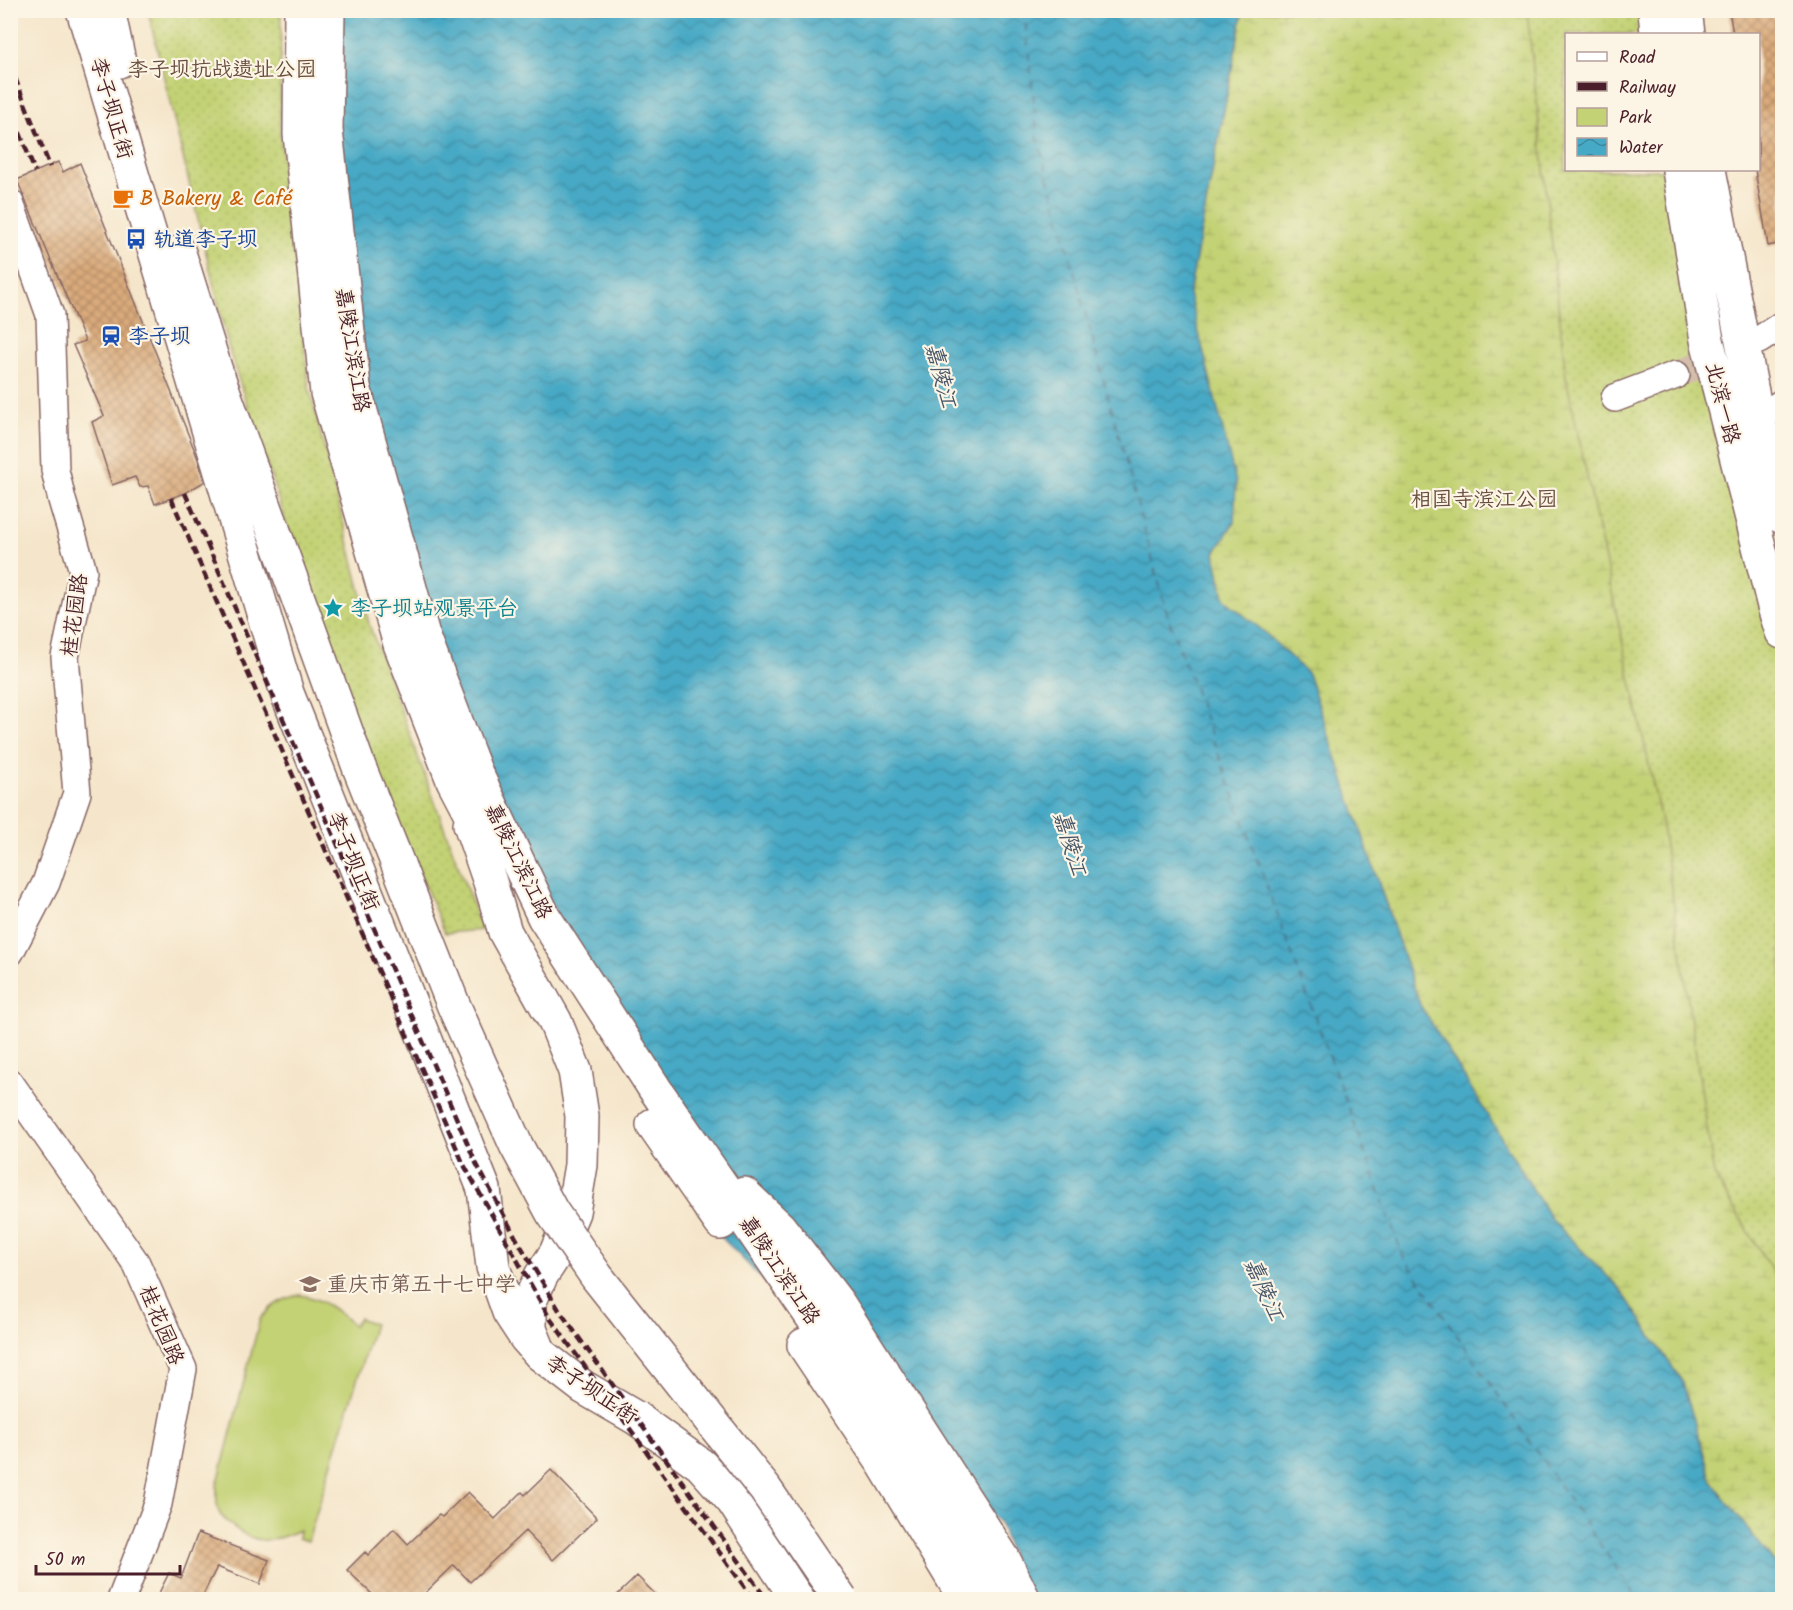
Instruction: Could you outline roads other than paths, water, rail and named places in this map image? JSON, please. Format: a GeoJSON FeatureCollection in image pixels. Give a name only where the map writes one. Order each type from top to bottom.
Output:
{"type":"FeatureCollection","features":[{"type":"Feature","properties":{"kind":"main road","name":"李子坝正街"},"geometry":{"type":"LineString","coordinates":[[83,10],[287,693],[484,1189],[493,1267],[509,1312],[540,1354],[583,1387],[636,1418],[701,1465],[733,1501],[798,1599]]}},
{"type":"Feature","properties":{"kind":"main road","name":"李子坝正街"},"geometry":{"type":"LineString","coordinates":[[108,10],[124,80],[215,368],[359,767],[458,1014],[516,1145],[552,1212],[597,1277],[765,1489],[841,1599]]}},
{"type":"Feature","properties":{"kind":"main road","name":"嘉陵江滨江路"},"geometry":{"type":"LineString","coordinates":[[301,10],[300,134],[327,393],[400,644],[453,780],[526,921],[635,1100],[770,1294],[883,1463],[966,1599]]}},
{"type":"Feature","properties":{"kind":"main road","name":"嘉陵江滨江路"},"geometry":{"type":"LineString","coordinates":[[328,10],[326,130],[354,387],[423,635],[475,771],[544,917],[655,1089],[904,1450],[998,1599]]}},
{"type":"Feature","properties":{"kind":"main road"},"geometry":{"type":"LineString","coordinates":[[1655,10],[1657,33]]}},
{"type":"Feature","properties":{"kind":"main road"},"geometry":{"type":"LineString","coordinates":[[1685,10],[1688,33]]}},
{"type":"Feature","properties":{"kind":"main road","name":"北滨一路"},"geometry":{"type":"LineString","coordinates":[[1679,171],[1707,340],[1782,632]]}},
{"type":"Feature","properties":{"kind":"main road","name":"北滨一路"},"geometry":{"type":"LineString","coordinates":[[1709,171],[1770,411],[1782,517]]}},
{"type":"Feature","properties":{"kind":"main road"},"geometry":{"type":"LineString","coordinates":[[453,780],[490,882],[505,932],[555,1021],[575,1071],[582,1116],[581,1165],[573,1212],[556,1253],[541,1276],[530,1301],[530,1329],[540,1354]]}},
{"type":"Feature","properties":{"kind":"main road"},"geometry":{"type":"LineString","coordinates":[[703,1156],[780,1228],[838,1303],[1003,1558],[1024,1599]]}},
{"type":"Feature","properties":{"kind":"street","name":"桂花园路"},"geometry":{"type":"LineString","coordinates":[[10,202],[50,315],[55,470],[83,571],[65,657],[77,793],[46,883],[10,952]]}},
{"type":"Feature","properties":{"kind":"street"},"geometry":{"type":"LineString","coordinates":[[1759,340],[1782,326]]}},
{"type":"Feature","properties":{"kind":"street"},"geometry":{"type":"LineString","coordinates":[[1615,398],[1676,375]]}},
{"type":"Feature","properties":{"kind":"street","name":"桂花园路"},"geometry":{"type":"LineString","coordinates":[[10,1083],[136,1263],[183,1369],[158,1504],[121,1599]]}},
{"type":"Feature","properties":{"kind":"water","name":"嘉陵江"},"geometry":{"type":"Polygon","coordinates":[[[319,11],[1243,11],[1189,294],[1236,482],[1234,522],[1215,553],[1224,599],[1262,630],[1308,674],[1420,1005],[1551,1219],[1620,1289],[1683,1383],[1712,1482],[1782,1573],[1782,1599],[1026,1599],[999,1522],[702,1217],[372,530],[319,11]]]}},
{"type":"Feature","properties":{"kind":"tunnel"},"geometry":{"type":"LineString","coordinates":[[1676,375],[1730,352]]}},
{"type":"Feature","properties":{"kind":"railway"},"geometry":{"type":"LineString","coordinates":[[10,65],[50,167]]}},
{"type":"Feature","properties":{"kind":"railway"},"geometry":{"type":"LineString","coordinates":[[10,107],[35,172]]}},
{"type":"Feature","properties":{"kind":"railway"},"geometry":{"type":"LineString","coordinates":[[185,493],[475,1161],[516,1238],[559,1310],[767,1600]]}},
{"type":"Feature","properties":{"kind":"railway"},"geometry":{"type":"LineString","coordinates":[[171,498],[464,1165],[549,1317],[754,1600]]}},
{"type":"Feature","properties":{"kind":"place","name":"B Bakery & Café"},"geometry":{"type":"Point","coordinates":[123,198]}},
{"type":"Feature","properties":{"kind":"place","name":"轨道李子坝"},"geometry":{"type":"Point","coordinates":[136,239]}},
{"type":"Feature","properties":{"kind":"place","name":"李子坝"},"geometry":{"type":"Point","coordinates":[111,336]}},
{"type":"Feature","properties":{"kind":"place","name":"李子坝站观景平台"},"geometry":{"type":"Point","coordinates":[333,608]}},
{"type":"Feature","properties":{"kind":"place","name":"重庆市第五十七中学"},"geometry":{"type":"Point","coordinates":[310,1284]}},
{"type":"Feature","properties":{"kind":"park label","name":"李子坝抗战遗址公园"},"geometry":{"type":"Point","coordinates":[222,69]}},
{"type":"Feature","properties":{"kind":"park label","name":"相国寺滨江公园"},"geometry":{"type":"Point","coordinates":[1484,499]}}]}
